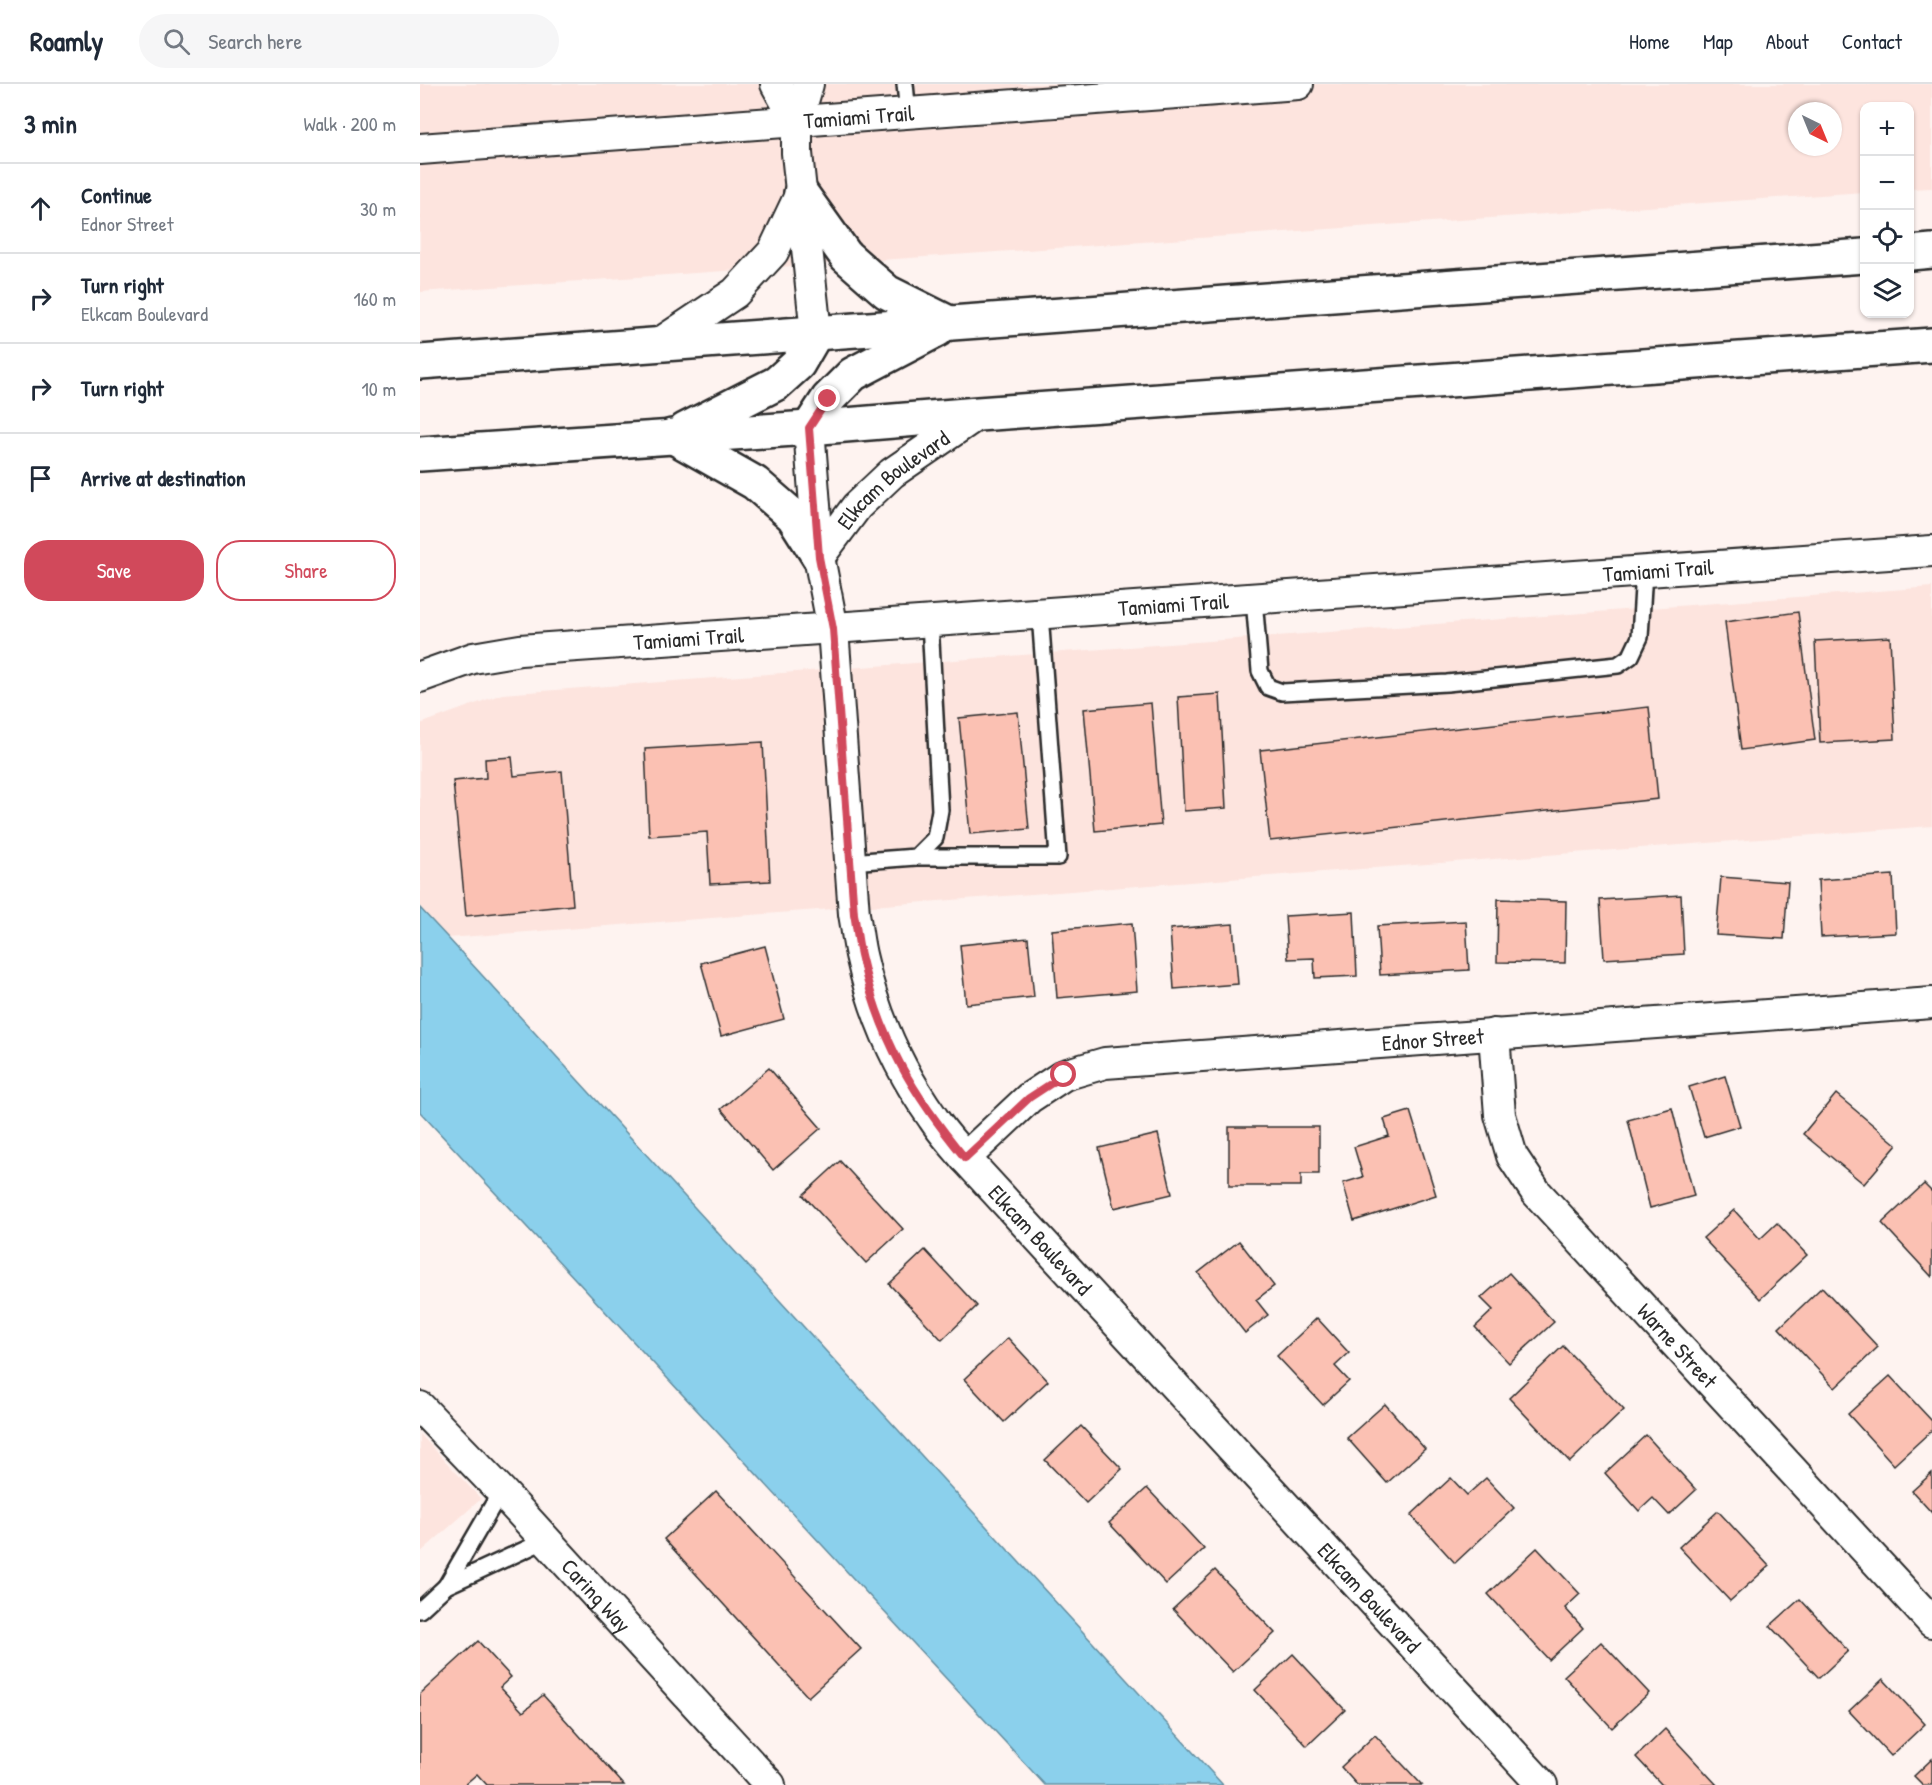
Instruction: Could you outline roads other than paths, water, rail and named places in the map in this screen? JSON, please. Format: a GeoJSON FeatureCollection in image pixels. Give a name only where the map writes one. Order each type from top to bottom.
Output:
{"type":"FeatureCollection","features":[{"type":"Feature","properties":{"kind":"main road"},"geometry":{"type":"LineString","coordinates":[[801,194],[846,256],[878,285],[886,292],[949,324]]}},
{"type":"Feature","properties":{"kind":"main road"},"geometry":{"type":"LineString","coordinates":[[1914,253],[1932,251]]}},
{"type":"Feature","properties":{"kind":"main road"},"geometry":{"type":"LineString","coordinates":[[420,362],[1860,256]]}},
{"type":"Feature","properties":{"kind":"main road"},"geometry":{"type":"LineString","coordinates":[[809,428],[828,399],[853,375],[949,324]]}},
{"type":"Feature","properties":{"kind":"main road"},"geometry":{"type":"LineString","coordinates":[[672,436],[777,383],[798,364],[816,333]]}},
{"type":"Feature","properties":{"kind":"main road"},"geometry":{"type":"LineString","coordinates":[[420,454],[809,428],[1932,345]]}},
{"type":"Feature","properties":{"kind":"main road"},"geometry":{"type":"LineString","coordinates":[[672,436],[754,483],[793,516],[819,557]]}},
{"type":"Feature","properties":{"kind":"street"},"geometry":{"type":"LineString","coordinates":[[776,84],[797,122]]}},
{"type":"Feature","properties":{"kind":"street"},"geometry":{"type":"LineString","coordinates":[[808,84],[797,122],[797,153],[816,333]]}},
{"type":"Feature","properties":{"kind":"street","name":"Tamiami Trail"},"geometry":{"type":"LineString","coordinates":[[420,149],[1298,84]]}},
{"type":"Feature","properties":{"kind":"street"},"geometry":{"type":"LineString","coordinates":[[657,345],[735,292],[772,252],[801,194]]}},
{"type":"Feature","properties":{"kind":"street","name":"Elkcam Boulevard"},"geometry":{"type":"LineString","coordinates":[[819,557],[857,507],[891,473],[978,414]]}},
{"type":"Feature","properties":{"kind":"street","name":"Elkcam Boulevard"},"geometry":{"type":"LineString","coordinates":[[809,428],[819,557],[833,629],[854,914],[861,958],[873,1001],[889,1043],[910,1083],[934,1120],[965,1158],[1542,1785]]}},
{"type":"Feature","properties":{"kind":"street","name":"Tamiami Trail"},"geometry":{"type":"LineString","coordinates":[[420,677],[473,658],[520,650],[1932,550]]}},
{"type":"Feature","properties":{"kind":"street","name":"Ednor Street"},"geometry":{"type":"LineString","coordinates":[[965,1158],[1029,1098],[1064,1075],[1105,1063],[1932,1002]]}},
{"type":"Feature","properties":{"kind":"street","name":"Warne Street"},"geometry":{"type":"LineString","coordinates":[[1494,1034],[1500,1114],[1512,1156],[1536,1191],[1932,1622]]}},
{"type":"Feature","properties":{"kind":"street","name":"Caring Way"},"geometry":{"type":"LineString","coordinates":[[420,1407],[501,1491],[770,1785]]}},
{"type":"Feature","properties":{"kind":"lane"},"geometry":{"type":"LineString","coordinates":[[905,84],[908,114]]}},
{"type":"Feature","properties":{"kind":"lane"},"geometry":{"type":"LineString","coordinates":[[420,142],[420,149]]}},
{"type":"Feature","properties":{"kind":"lane"},"geometry":{"type":"LineString","coordinates":[[1254,599],[1260,670],[1268,687],[1282,692],[1447,683],[1618,665],[1631,656],[1640,637],[1644,571]]}},
{"type":"Feature","properties":{"kind":"lane"},"geometry":{"type":"LineString","coordinates":[[850,862],[916,857],[1058,857],[1040,614]]}},
{"type":"Feature","properties":{"kind":"lane"},"geometry":{"type":"LineString","coordinates":[[916,857],[935,838],[940,810],[930,622]]}},
{"type":"Feature","properties":{"kind":"lane"},"geometry":{"type":"LineString","coordinates":[[420,1610],[446,1586],[501,1491]]}},
{"type":"Feature","properties":{"kind":"lane"},"geometry":{"type":"LineString","coordinates":[[446,1586],[546,1540]]}},
{"type":"Feature","properties":{"kind":"water"},"geometry":{"type":"Polygon","coordinates":[[[420,908],[1223,1785],[1045,1785],[420,1112],[420,908]]]}}]}
